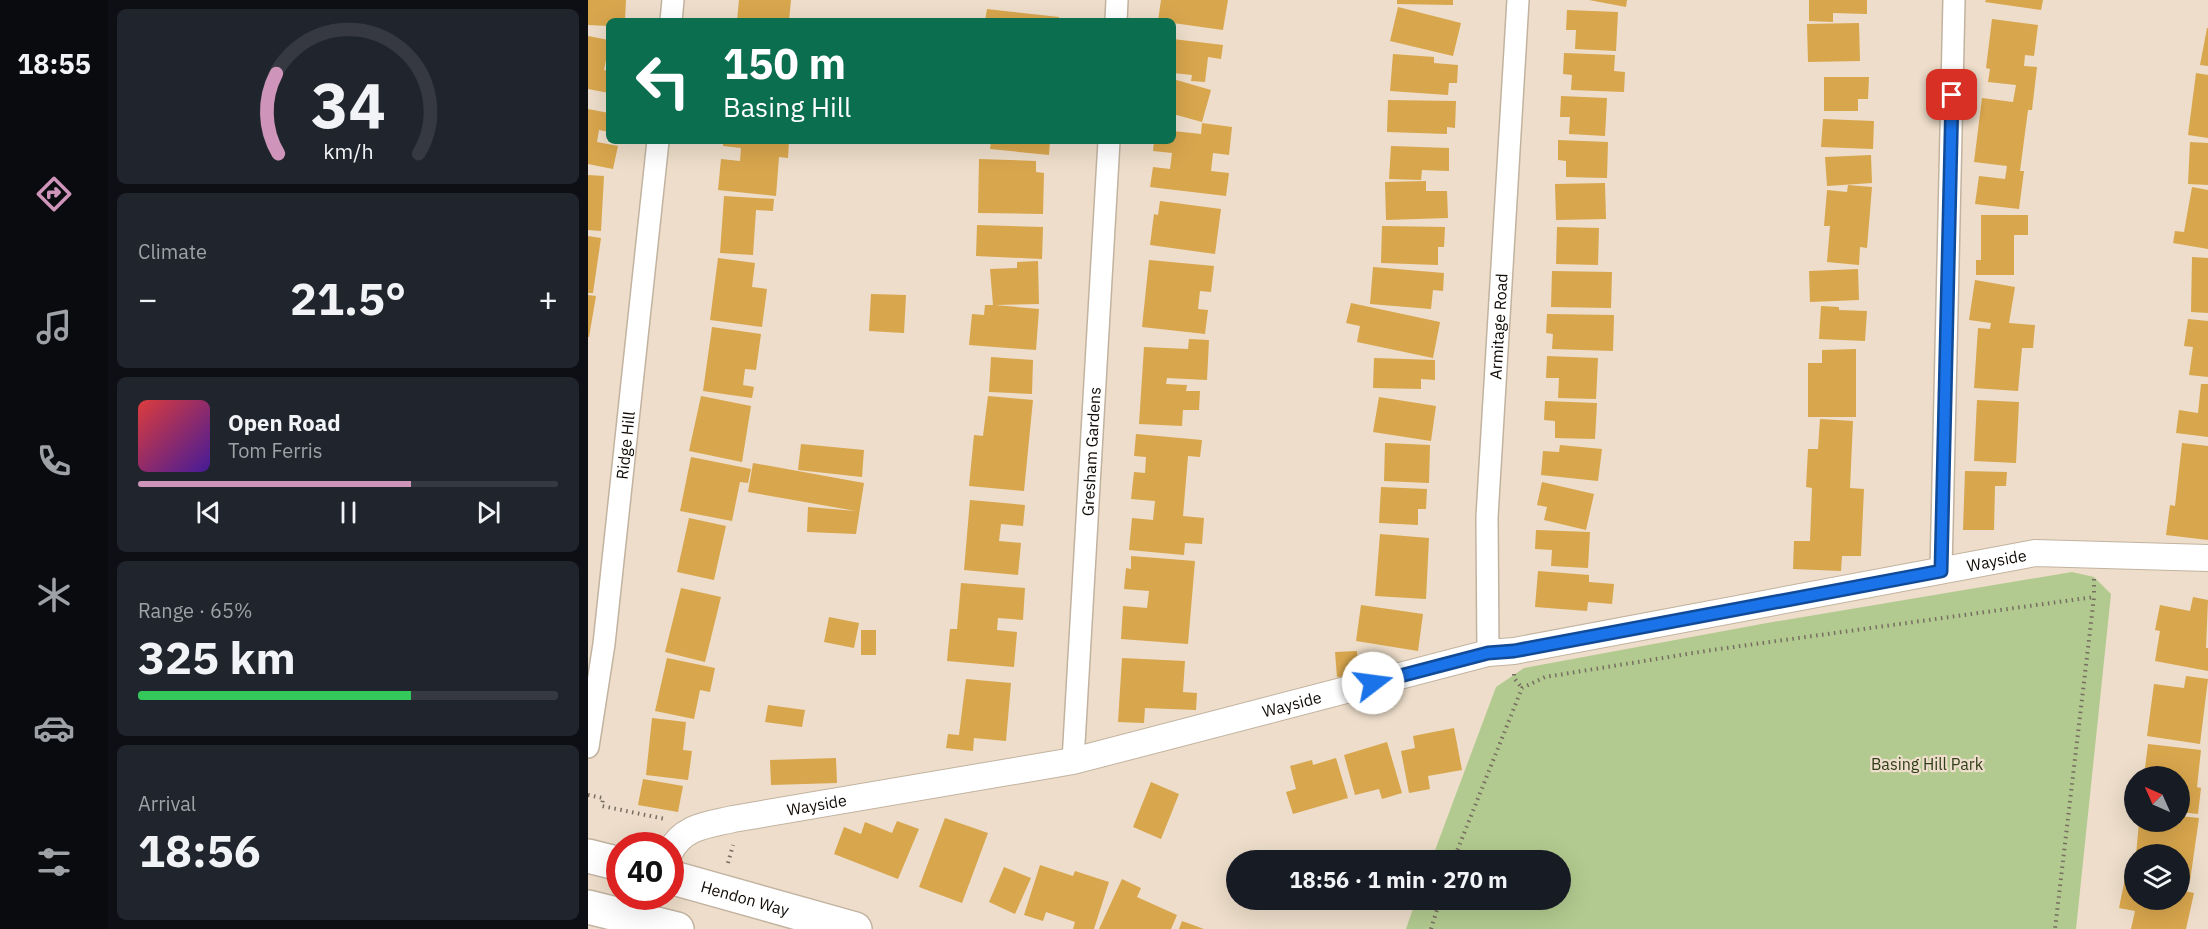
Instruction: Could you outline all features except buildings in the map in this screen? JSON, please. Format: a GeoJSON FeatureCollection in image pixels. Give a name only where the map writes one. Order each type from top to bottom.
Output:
{"type":"FeatureCollection","features":[{"type":"Feature","properties":{"kind":"highway"},"geometry":{"type":"LineString","coordinates":[[588,856],[606,860]]}},
{"type":"Feature","properties":{"kind":"highway","name":"Hendon Way"},"geometry":{"type":"LineString","coordinates":[[684,881],[855,929]]}},
{"type":"Feature","properties":{"kind":"highway"},"geometry":{"type":"LineString","coordinates":[[588,907],[676,929]]}},
{"type":"Feature","properties":{"kind":"street"},"geometry":{"type":"LineString","coordinates":[[671,18],[674,0]]}},
{"type":"Feature","properties":{"kind":"street"},"geometry":{"type":"LineString","coordinates":[[1116,18],[1117,0]]}},
{"type":"Feature","properties":{"kind":"street","name":"Armitage Road"},"geometry":{"type":"LineString","coordinates":[[1488,653],[1487,517],[1518,0]]}},
{"type":"Feature","properties":{"kind":"street"},"geometry":{"type":"LineString","coordinates":[[1941,571],[1954,0]]}},
{"type":"Feature","properties":{"kind":"street","name":"Ridge Hill"},"geometry":{"type":"LineString","coordinates":[[588,747],[604,644],[658,144]]}},
{"type":"Feature","properties":{"kind":"street","name":"Gresham Gardens"},"geometry":{"type":"LineString","coordinates":[[1073,761],[1109,144]]}},
{"type":"Feature","properties":{"kind":"street","name":"Wayside"},"geometry":{"type":"LineString","coordinates":[[694,828],[733,819],[1073,761],[1488,653],[1526,649],[2036,553],[2208,558]]}},
{"type":"Feature","properties":{"kind":"street"},"geometry":{"type":"LineString","coordinates":[[684,835],[694,828]]}},
{"type":"Feature","properties":{"kind":"path"},"geometry":{"type":"LineString","coordinates":[[1457,850],[1522,688],[1545,677],[1712,650],[2094,597],[2055,929]]}},
{"type":"Feature","properties":{"kind":"path"},"geometry":{"type":"LineString","coordinates":[[588,795],[603,798],[602,806],[668,819],[694,828]]}},
{"type":"Feature","properties":{"kind":"path"},"geometry":{"type":"LineString","coordinates":[[1431,929],[1437,910]]}},
{"type":"Feature","properties":{"kind":"green space","name":"Basing Hill Park"},"geometry":{"type":"Polygon","coordinates":[[[2072,572],[2094,577],[2111,594],[2076,929],[1406,929],[1413,910],[1571,910],[1571,850],[1435,850],[1496,687],[1524,668],[1767,623],[2072,572]]]}},
{"type":"Feature","properties":{"kind":"route"},"geometry":{"type":"LineString","coordinates":[[1373,683],[1488,653],[1514,651],[1941,571],[1952,95]]}}]}
